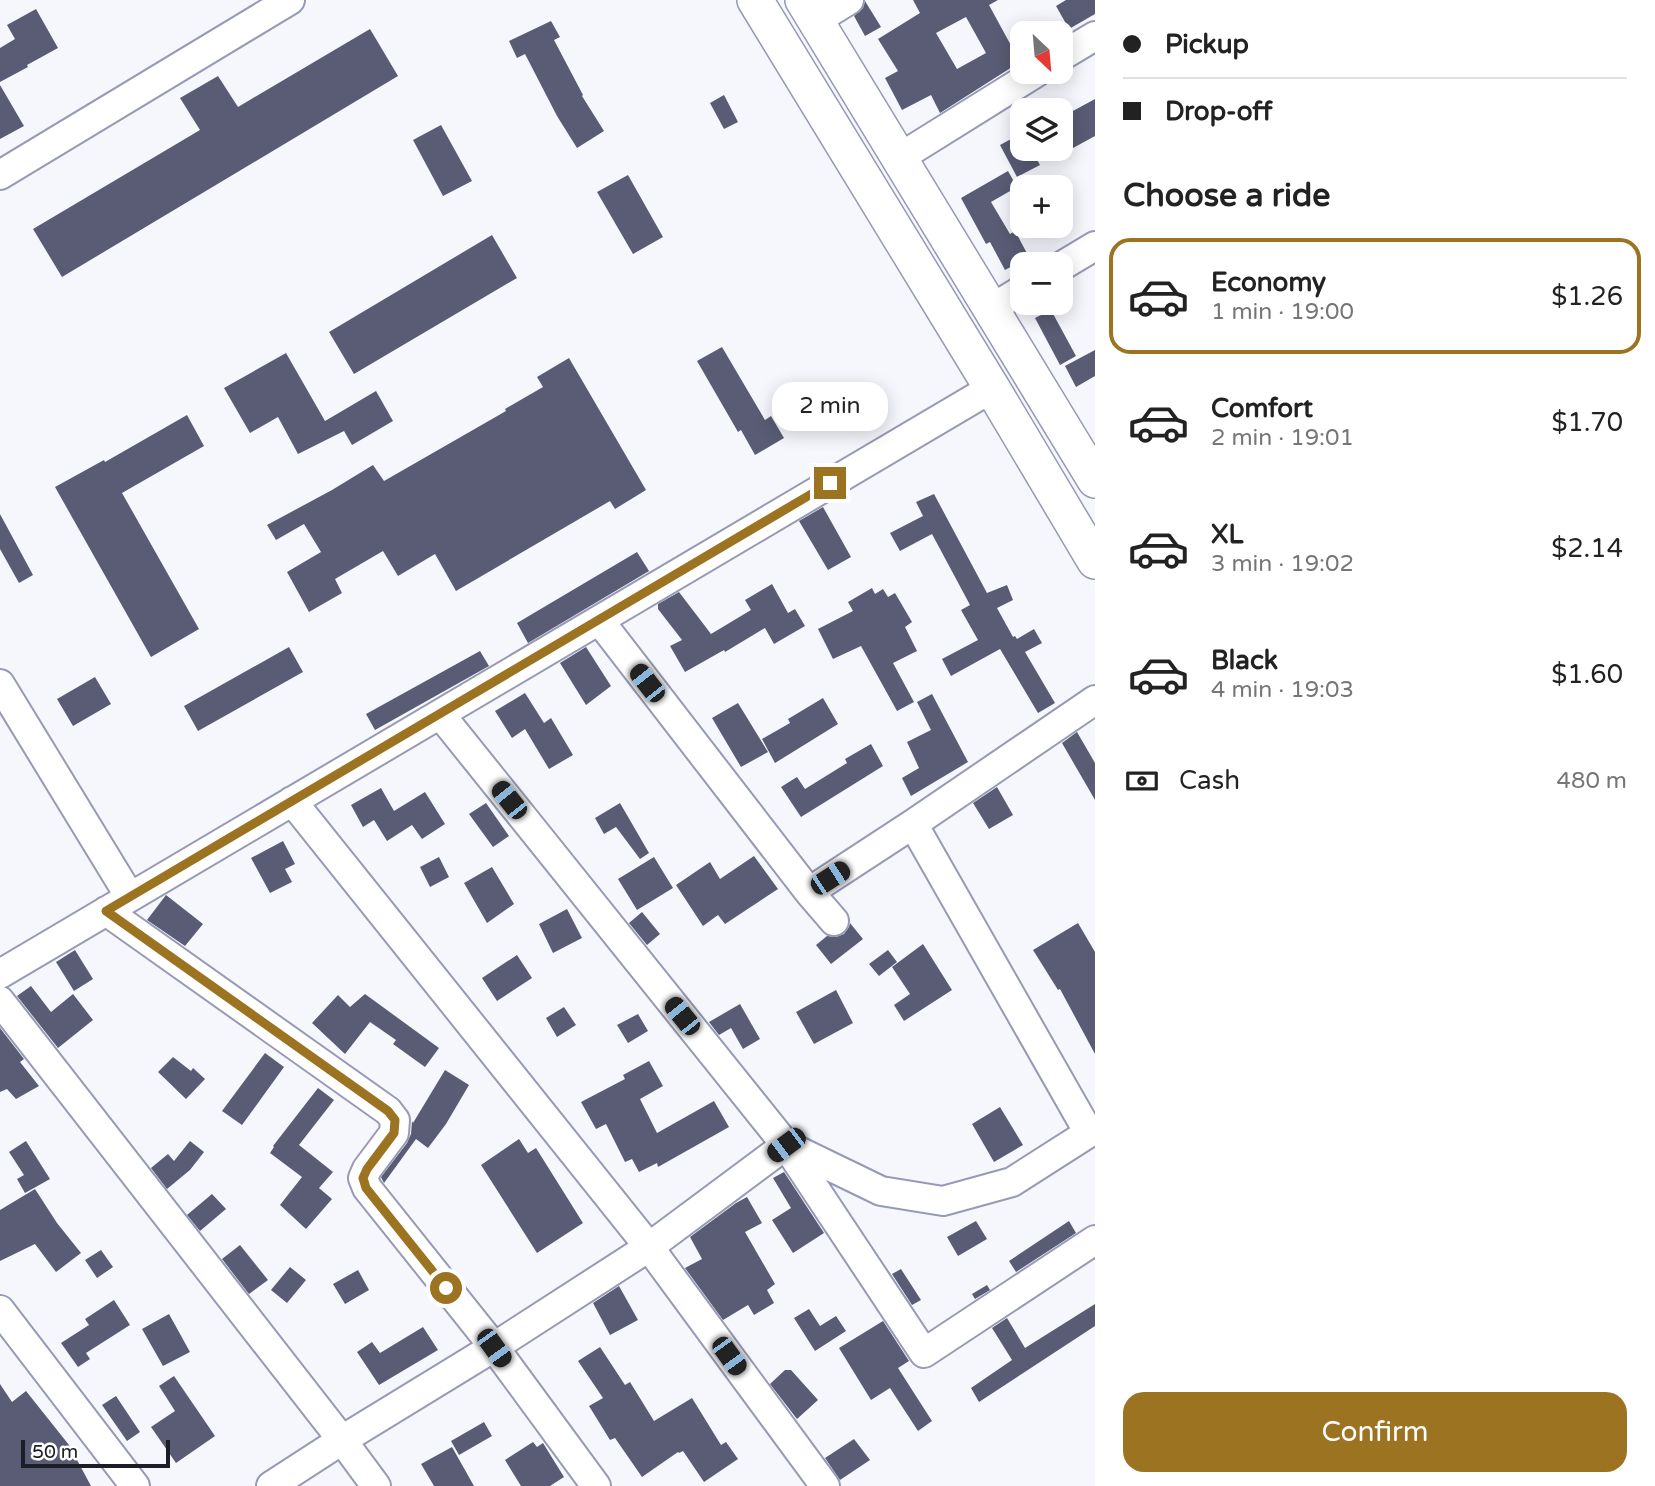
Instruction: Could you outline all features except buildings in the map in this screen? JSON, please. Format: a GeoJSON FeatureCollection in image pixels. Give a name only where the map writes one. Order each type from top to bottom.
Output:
{"type":"FeatureCollection","features":[{"type":"Feature","properties":{"kind":"main road"},"geometry":{"type":"LineString","coordinates":[[755,0],[1095,561]]}},
{"type":"Feature","properties":{"kind":"main road"},"geometry":{"type":"LineString","coordinates":[[809,10],[1095,480]]}},
{"type":"Feature","properties":{"kind":"street"},"geometry":{"type":"LineString","coordinates":[[0,176],[290,0]]}},
{"type":"Feature","properties":{"kind":"street"},"geometry":{"type":"LineString","coordinates":[[809,10],[849,0]]}},
{"type":"Feature","properties":{"kind":"street"},"geometry":{"type":"LineString","coordinates":[[1073,49],[1095,36]]}},
{"type":"Feature","properties":{"kind":"street"},"geometry":{"type":"LineString","coordinates":[[899,158],[1018,84]]}},
{"type":"Feature","properties":{"kind":"street"},"geometry":{"type":"LineString","coordinates":[[1073,259],[1095,246]]}},
{"type":"Feature","properties":{"kind":"street"},"geometry":{"type":"LineString","coordinates":[[990,309],[1010,297]]}},
{"type":"Feature","properties":{"kind":"street"},"geometry":{"type":"LineString","coordinates":[[0,974],[992,388]]}},
{"type":"Feature","properties":{"kind":"street"},"geometry":{"type":"LineString","coordinates":[[599,620],[834,921]]}},
{"type":"Feature","properties":{"kind":"street"},"geometry":{"type":"LineString","coordinates":[[0,684],[130,897]]}},
{"type":"Feature","properties":{"kind":"street"},"geometry":{"type":"LineString","coordinates":[[809,892],[1095,699]]}},
{"type":"Feature","properties":{"kind":"street"},"geometry":{"type":"LineString","coordinates":[[440,714],[786,1145],[924,1353],[1095,1240]]}},
{"type":"Feature","properties":{"kind":"street"},"geometry":{"type":"LineString","coordinates":[[292,801],[649,1247],[825,1486]]}},
{"type":"Feature","properties":{"kind":"street"},"geometry":{"type":"LineString","coordinates":[[786,1145],[881,1191],[943,1200],[1012,1182],[1092,1131],[913,824]]}},
{"type":"Feature","properties":{"kind":"street"},"geometry":{"type":"LineString","coordinates":[[106,911],[388,1111],[395,1120],[394,1133],[367,1169],[363,1178],[366,1188],[494,1348],[596,1486]]}},
{"type":"Feature","properties":{"kind":"street"},"geometry":{"type":"LineString","coordinates":[[0,1001],[376,1486]]}},
{"type":"Feature","properties":{"kind":"street"},"geometry":{"type":"LineString","coordinates":[[271,1486],[494,1348],[649,1247],[786,1145]]}},
{"type":"Feature","properties":{"kind":"street"},"geometry":{"type":"LineString","coordinates":[[0,1310],[135,1486]]}},
{"type":"Feature","properties":{"kind":"route"},"geometry":{"type":"LineString","coordinates":[[446,1288],[366,1188],[363,1178],[367,1169],[394,1133],[395,1120],[388,1111],[106,911],[830,483]]}}]}
